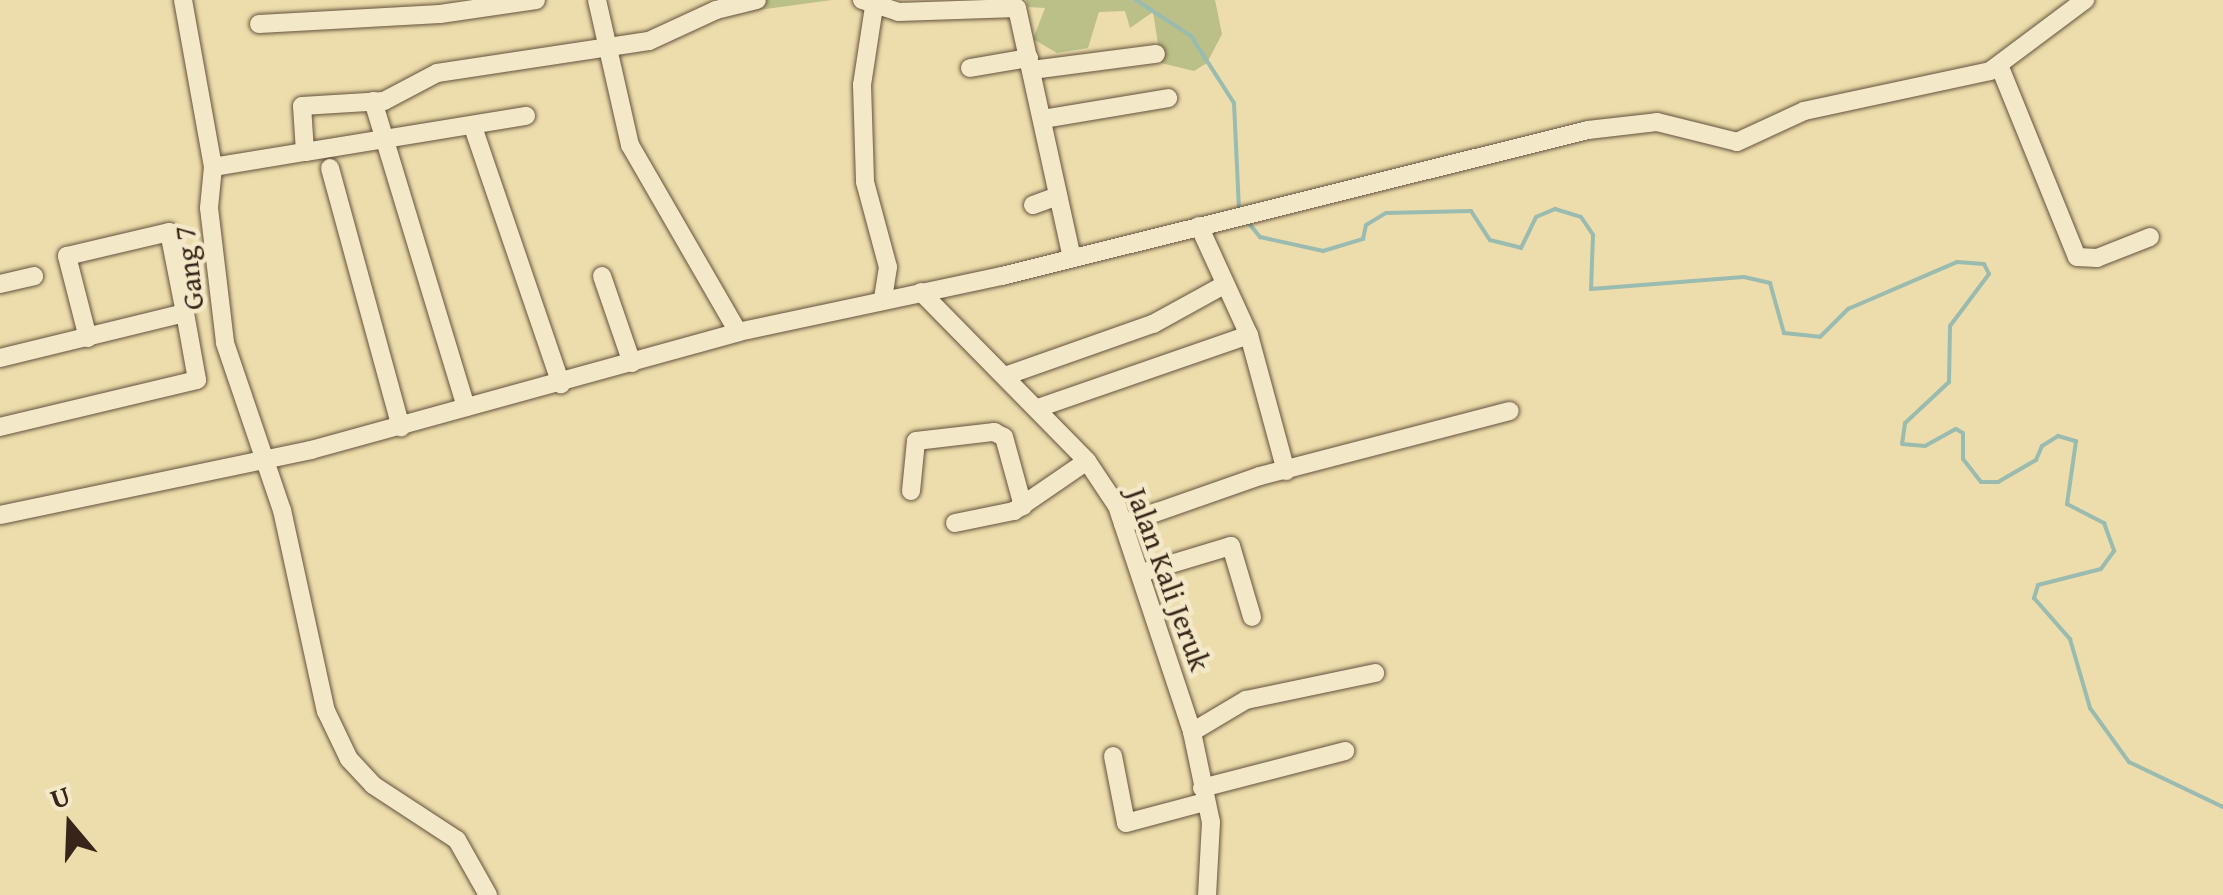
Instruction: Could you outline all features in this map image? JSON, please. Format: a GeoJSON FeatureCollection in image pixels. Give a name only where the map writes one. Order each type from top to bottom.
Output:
{"type":"FeatureCollection","features":[{"type":"Feature","properties":{"kind":"street","name":"Gang 7"},"geometry":{"type":"LineString","coordinates":[[183,0],[214,167],[209,208],[225,343],[268,460],[326,711],[348,759],[373,785],[458,840],[488,895]]}},
{"type":"Feature","properties":{"kind":"street"},"geometry":{"type":"LineString","coordinates":[[259,24],[372,20],[536,0]]}},
{"type":"Feature","properties":{"kind":"street"},"geometry":{"type":"LineString","coordinates":[[597,0],[603,50],[636,158],[738,332]]}},
{"type":"Feature","properties":{"kind":"street"},"geometry":{"type":"LineString","coordinates":[[305,152],[300,107],[373,102],[404,94],[437,73],[649,41],[716,10],[756,0]]}},
{"type":"Feature","properties":{"kind":"street"},"geometry":{"type":"LineString","coordinates":[[0,515],[268,460],[401,428],[738,332],[1072,258],[1629,122],[1666,123],[1738,142],[1804,111],[2000,66],[2085,0]]}},
{"type":"Feature","properties":{"kind":"street"},"geometry":{"type":"LineString","coordinates":[[900,296],[871,214],[862,84],[870,2],[898,12],[1014,6],[1044,118],[1072,258]]}},
{"type":"Feature","properties":{"kind":"street"},"geometry":{"type":"LineString","coordinates":[[970,68],[1156,54]]}},
{"type":"Feature","properties":{"kind":"street"},"geometry":{"type":"LineString","coordinates":[[2000,66],[2073,252],[2097,258],[2150,237]]}},
{"type":"Feature","properties":{"kind":"street"},"geometry":{"type":"LineString","coordinates":[[1044,118],[1168,98]]}},
{"type":"Feature","properties":{"kind":"street"},"geometry":{"type":"LineString","coordinates":[[373,102],[466,408]]}},
{"type":"Feature","properties":{"kind":"street"},"geometry":{"type":"LineString","coordinates":[[214,167],[382,138],[475,134],[526,116]]}},
{"type":"Feature","properties":{"kind":"street"},"geometry":{"type":"LineString","coordinates":[[475,134],[562,384]]}},
{"type":"Feature","properties":{"kind":"street"},"geometry":{"type":"LineString","coordinates":[[330,168],[401,428]]}},
{"type":"Feature","properties":{"kind":"street"},"geometry":{"type":"LineString","coordinates":[[1034,205],[1058,196]]}},
{"type":"Feature","properties":{"kind":"street"},"geometry":{"type":"LineString","coordinates":[[1199,226],[1222,286],[1249,335],[1286,470]]}},
{"type":"Feature","properties":{"kind":"street"},"geometry":{"type":"LineString","coordinates":[[0,428],[197,380],[170,232],[66,253],[88,338]]}},
{"type":"Feature","properties":{"kind":"street"},"geometry":{"type":"LineString","coordinates":[[0,284],[34,276]]}},
{"type":"Feature","properties":{"kind":"street"},"geometry":{"type":"LineString","coordinates":[[602,276],[632,364]]}},
{"type":"Feature","properties":{"kind":"street"},"geometry":{"type":"LineString","coordinates":[[1005,376],[1153,324],[1222,286]]}},
{"type":"Feature","properties":{"kind":"street","name":"Jalan Kali Jeruk"},"geometry":{"type":"LineString","coordinates":[[900,296],[1005,376],[1038,408],[1087,461],[1123,524],[1192,732],[1213,860],[1207,895]]}},
{"type":"Feature","properties":{"kind":"street"},"geometry":{"type":"LineString","coordinates":[[0,358],[185,314]]}},
{"type":"Feature","properties":{"kind":"street"},"geometry":{"type":"LineString","coordinates":[[1038,408],[1249,335]]}},
{"type":"Feature","properties":{"kind":"street"},"geometry":{"type":"LineString","coordinates":[[1123,524],[1286,470],[1510,411]]}},
{"type":"Feature","properties":{"kind":"street"},"geometry":{"type":"LineString","coordinates":[[911,491],[916,441],[994,432],[1004,437],[1023,506]]}},
{"type":"Feature","properties":{"kind":"street"},"geometry":{"type":"LineString","coordinates":[[955,523],[1023,506],[1087,461]]}},
{"type":"Feature","properties":{"kind":"street"},"geometry":{"type":"LineString","coordinates":[[1141,573],[1231,546],[1252,617]]}},
{"type":"Feature","properties":{"kind":"street"},"geometry":{"type":"LineString","coordinates":[[1192,732],[1246,700],[1375,673]]}},
{"type":"Feature","properties":{"kind":"street"},"geometry":{"type":"LineString","coordinates":[[1113,756],[1126,822],[1346,751]]}},
{"type":"Feature","properties":{"kind":"green space"},"geometry":{"type":"Polygon","coordinates":[[[719,0],[832,0],[722,15],[719,0]]]}},
{"type":"Feature","properties":{"kind":"green space"},"geometry":{"type":"Polygon","coordinates":[[[1026,0],[1215,0],[1222,34],[1207,63],[1194,71],[1161,63],[1153,12],[1130,28],[1125,11],[1099,12],[1088,48],[1057,53],[1033,39],[1045,8],[1028,7],[1026,0]]]}},
{"type":"Feature","properties":{"kind":"waterway"},"geometry":{"type":"LineString","coordinates":[[1136,0],[1191,36],[1234,103],[1239,210]]}},
{"type":"Feature","properties":{"kind":"waterway"},"geometry":{"type":"LineString","coordinates":[[1247,221],[1260,237],[1323,251],[1363,239],[1366,225],[1386,213],[1471,211],[1490,240],[1521,248],[1536,217],[1555,209],[1581,217],[1593,235],[1591,289],[1744,277],[1770,283],[1784,333],[1820,337],[1848,309],[1957,262],[1984,264],[1989,274],[1950,326],[1949,382],[1905,423],[1902,444],[1925,446],[1956,429],[1963,433],[1963,459],[1981,482],[1998,482],[2036,460],[2042,446],[2058,436],[2076,441],[2067,504],[2104,523],[2114,551],[2101,569],[2038,585],[2034,598],[2070,639],[2090,708],[2129,762],[2223,807]]}}]}
